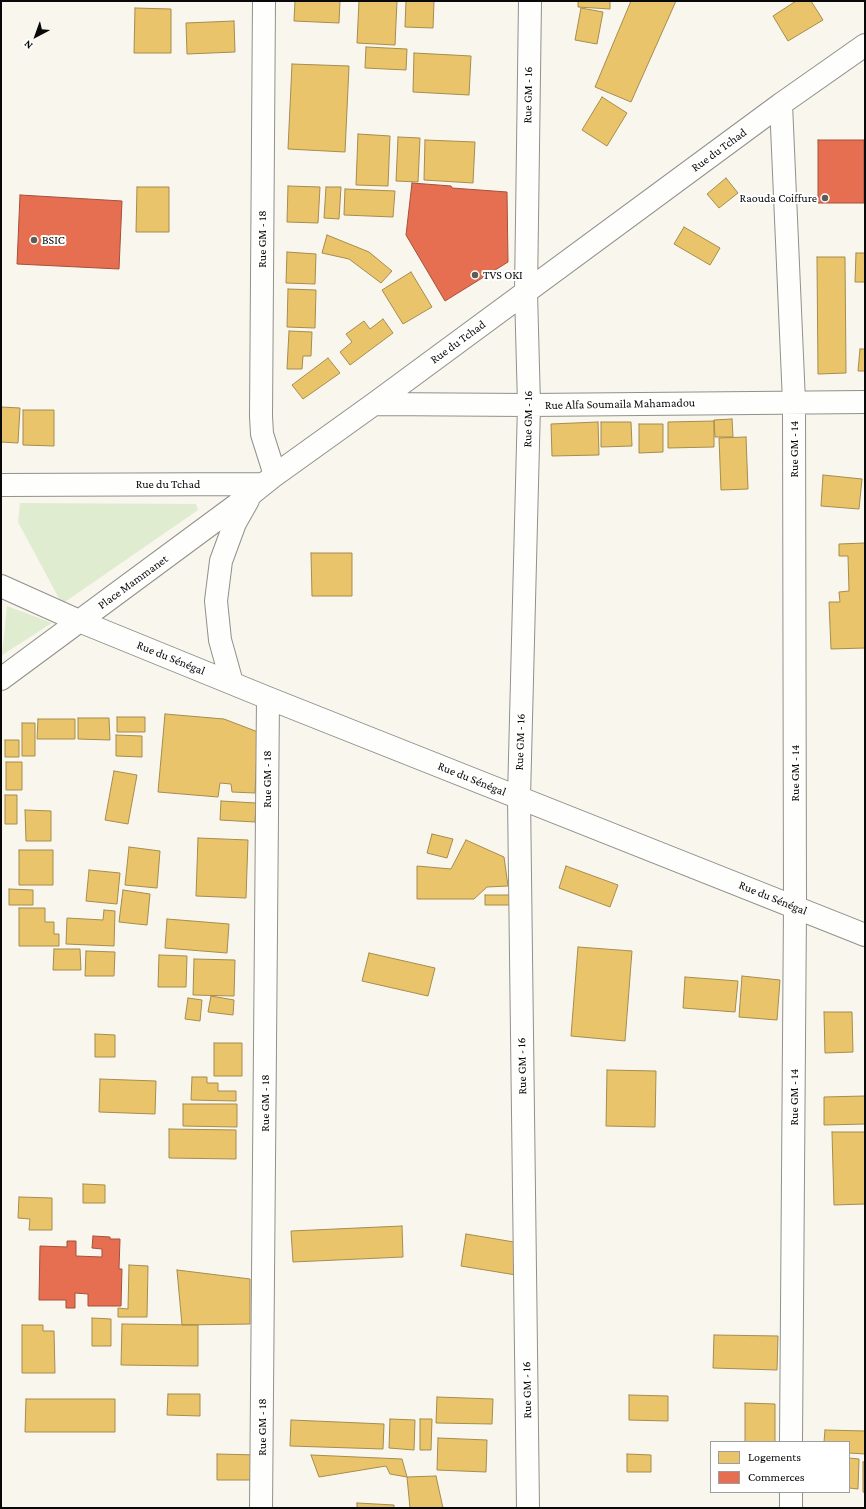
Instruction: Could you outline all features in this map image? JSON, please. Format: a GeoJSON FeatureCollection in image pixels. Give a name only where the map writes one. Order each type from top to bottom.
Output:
{"type":"FeatureCollection","features":[{"type":"Feature","properties":{"kind":"street","name":"Rue GM - 18"},"geometry":{"type":"LineString","coordinates":[[263,485],[261,416],[264,1]]}},
{"type":"Feature","properties":{"kind":"street","name":"Rue GM - 16"},"geometry":{"type":"LineString","coordinates":[[528,1508],[519,797],[529,405],[526,292],[530,1]]}},
{"type":"Feature","properties":{"kind":"street","name":"Rue du Tchad"},"geometry":{"type":"LineString","coordinates":[[1,485],[263,485],[781,104],[865,46]]}},
{"type":"Feature","properties":{"kind":"street","name":"Rue GM - 14"},"geometry":{"type":"LineString","coordinates":[[781,104],[794,402],[795,907],[791,1441]]}},
{"type":"Feature","properties":{"kind":"street","name":"Rue Alfa Soumaila Mahamadou"},"geometry":{"type":"LineString","coordinates":[[374,404],[529,405],[865,402]]}},
{"type":"Feature","properties":{"kind":"street","name":"Place Mammanet"},"geometry":{"type":"LineString","coordinates":[[1,678],[263,485]]}},
{"type":"Feature","properties":{"kind":"street"},"geometry":{"type":"LineString","coordinates":[[232,683],[220,640],[216,601],[221,561],[235,523],[263,485]]}},
{"type":"Feature","properties":{"kind":"street","name":"Rue du Sénégal"},"geometry":{"type":"LineString","coordinates":[[1,586],[79,622],[865,935]]}},
{"type":"Feature","properties":{"kind":"street","name":"Rue GM - 18"},"geometry":{"type":"LineString","coordinates":[[261,1508],[268,698]]}},
{"type":"Feature","properties":{"kind":"street"},"geometry":{"type":"LineString","coordinates":[[791,1493],[791,1508]]}},
{"type":"Feature","properties":{"kind":"green space"},"geometry":{"type":"Polygon","coordinates":[[[20,503],[196,504],[198,510],[62,604],[18,522],[20,503]]]}},
{"type":"Feature","properties":{"kind":"green space"},"geometry":{"type":"Polygon","coordinates":[[[7,606],[52,623],[2,655],[7,606]]]}},
{"type":"Feature","properties":{"kind":"building: Logements"},"geometry":{"type":"Polygon","coordinates":[[[295,1],[340,1],[339,23],[294,21],[295,1]]]}},
{"type":"Feature","properties":{"kind":"building: Logements"},"geometry":{"type":"Polygon","coordinates":[[[359,1],[397,1],[395,45],[357,43],[359,1]]]}},
{"type":"Feature","properties":{"kind":"building: Logements"},"geometry":{"type":"Polygon","coordinates":[[[406,1],[434,1],[433,28],[405,27],[406,1]]]}},
{"type":"Feature","properties":{"kind":"building: Logements"},"geometry":{"type":"Polygon","coordinates":[[[578,1],[610,1],[610,9],[578,7],[578,1]]]}},
{"type":"Feature","properties":{"kind":"building: Logements"},"geometry":{"type":"Polygon","coordinates":[[[631,1],[676,1],[631,102],[595,87],[631,1]]]}},
{"type":"Feature","properties":{"kind":"building: Logements"},"geometry":{"type":"Polygon","coordinates":[[[796,1],[811,1],[823,20],[788,41],[773,16],[796,1]]]}},
{"type":"Feature","properties":{"kind":"building: Logements"},"geometry":{"type":"Polygon","coordinates":[[[135,8],[171,9],[171,53],[134,53],[135,8]]]}},
{"type":"Feature","properties":{"kind":"building: Logements"},"geometry":{"type":"Polygon","coordinates":[[[581,8],[603,12],[597,44],[575,40],[581,8]]]}},
{"type":"Feature","properties":{"kind":"building: Logements"},"geometry":{"type":"Polygon","coordinates":[[[234,21],[235,52],[187,54],[186,23],[234,21]]]}},
{"type":"Feature","properties":{"kind":"building: Logements"},"geometry":{"type":"Polygon","coordinates":[[[366,47],[407,49],[406,70],[365,68],[366,47]]]}},
{"type":"Feature","properties":{"kind":"building: Logements"},"geometry":{"type":"Polygon","coordinates":[[[414,53],[471,56],[469,95],[413,92],[414,53]]]}},
{"type":"Feature","properties":{"kind":"building: Logements"},"geometry":{"type":"Polygon","coordinates":[[[292,64],[349,66],[345,152],[288,149],[292,64]]]}},
{"type":"Feature","properties":{"kind":"building: Logements"},"geometry":{"type":"Polygon","coordinates":[[[602,97],[627,113],[607,146],[582,130],[602,97]]]}},
{"type":"Feature","properties":{"kind":"building: Logements"},"geometry":{"type":"Polygon","coordinates":[[[358,134],[390,136],[388,186],[356,185],[358,134]]]}},
{"type":"Feature","properties":{"kind":"building: Logements"},"geometry":{"type":"Polygon","coordinates":[[[398,137],[420,138],[418,182],[396,181],[398,137]]]}},
{"type":"Feature","properties":{"kind":"building: Logements"},"geometry":{"type":"Polygon","coordinates":[[[425,140],[475,142],[473,183],[424,180],[425,140]]]}},
{"type":"Feature","properties":{"kind":"building: Logements"},"geometry":{"type":"Polygon","coordinates":[[[726,178],[738,193],[719,208],[707,194],[726,178]]]}},
{"type":"Feature","properties":{"kind":"building: Logements"},"geometry":{"type":"Polygon","coordinates":[[[288,186],[320,187],[318,223],[287,222],[288,186]]]}},
{"type":"Feature","properties":{"kind":"building: Logements"},"geometry":{"type":"Polygon","coordinates":[[[137,187],[169,187],[169,232],[136,232],[137,187]]]}},
{"type":"Feature","properties":{"kind":"building: Logements"},"geometry":{"type":"Polygon","coordinates":[[[326,187],[341,187],[339,219],[324,218],[326,187]]]}},
{"type":"Feature","properties":{"kind":"building: Logements"},"geometry":{"type":"Polygon","coordinates":[[[345,189],[395,191],[393,217],[344,215],[345,189]]]}},
{"type":"Feature","properties":{"kind":"building: Logements"},"geometry":{"type":"Polygon","coordinates":[[[684,227],[720,248],[710,265],[674,244],[684,227]]]}},
{"type":"Feature","properties":{"kind":"building: Logements"},"geometry":{"type":"Polygon","coordinates":[[[327,235],[369,252],[392,271],[381,283],[349,259],[322,253],[327,235]]]}},
{"type":"Feature","properties":{"kind":"building: Logements"},"geometry":{"type":"Polygon","coordinates":[[[287,252],[316,254],[315,284],[286,283],[287,252]]]}},
{"type":"Feature","properties":{"kind":"building: Logements"},"geometry":{"type":"Polygon","coordinates":[[[856,253],[865,253],[865,282],[855,282],[856,253]]]}},
{"type":"Feature","properties":{"kind":"building: Logements"},"geometry":{"type":"Polygon","coordinates":[[[817,257],[845,257],[846,373],[818,374],[817,257]]]}},
{"type":"Feature","properties":{"kind":"building: Logements"},"geometry":{"type":"Polygon","coordinates":[[[411,272],[432,307],[403,324],[382,290],[411,272]]]}},
{"type":"Feature","properties":{"kind":"building: Logements"},"geometry":{"type":"Polygon","coordinates":[[[288,289],[316,290],[315,328],[287,327],[288,289]]]}},
{"type":"Feature","properties":{"kind":"building: Logements"},"geometry":{"type":"Polygon","coordinates":[[[383,319],[393,333],[350,365],[340,352],[352,342],[346,334],[364,321],[370,329],[383,319]]]}},
{"type":"Feature","properties":{"kind":"building: Logements"},"geometry":{"type":"Polygon","coordinates":[[[289,331],[312,332],[311,356],[303,356],[302,369],[287,369],[289,331]]]}},
{"type":"Feature","properties":{"kind":"building: Logements"},"geometry":{"type":"Polygon","coordinates":[[[860,349],[865,349],[865,371],[858,371],[860,349]]]}},
{"type":"Feature","properties":{"kind":"building: Logements"},"geometry":{"type":"Polygon","coordinates":[[[328,358],[340,373],[303,399],[292,385],[328,358]]]}},
{"type":"Feature","properties":{"kind":"building: Logements"},"geometry":{"type":"Polygon","coordinates":[[[1,407],[20,408],[18,443],[1,442],[1,407]]]}},
{"type":"Feature","properties":{"kind":"building: Logements"},"geometry":{"type":"Polygon","coordinates":[[[23,410],[54,410],[54,446],[23,445],[23,410]]]}},
{"type":"Feature","properties":{"kind":"building: Logements"},"geometry":{"type":"Polygon","coordinates":[[[732,419],[733,437],[715,437],[714,420],[732,419]]]}},
{"type":"Feature","properties":{"kind":"building: Logements"},"geometry":{"type":"Polygon","coordinates":[[[714,421],[714,447],[668,448],[668,422],[714,421]]]}},
{"type":"Feature","properties":{"kind":"building: Logements"},"geometry":{"type":"Polygon","coordinates":[[[598,422],[599,455],[552,456],[551,424],[598,422]]]}},
{"type":"Feature","properties":{"kind":"building: Logements"},"geometry":{"type":"Polygon","coordinates":[[[601,422],[631,422],[632,446],[601,447],[601,422]]]}},
{"type":"Feature","properties":{"kind":"building: Logements"},"geometry":{"type":"Polygon","coordinates":[[[639,424],[663,424],[663,452],[639,453],[639,424]]]}},
{"type":"Feature","properties":{"kind":"building: Logements"},"geometry":{"type":"Polygon","coordinates":[[[746,437],[748,489],[721,490],[719,438],[746,437]]]}},
{"type":"Feature","properties":{"kind":"building: Logements"},"geometry":{"type":"Polygon","coordinates":[[[823,475],[862,479],[859,509],[821,506],[823,475]]]}},
{"type":"Feature","properties":{"kind":"building: Logements"},"geometry":{"type":"Polygon","coordinates":[[[865,543],[865,648],[831,649],[829,602],[840,602],[839,592],[849,591],[848,556],[839,556],[839,544],[865,543]]]}},
{"type":"Feature","properties":{"kind":"building: Logements"},"geometry":{"type":"Polygon","coordinates":[[[311,553],[352,553],[352,596],[312,596],[311,553]]]}},
{"type":"Feature","properties":{"kind":"building: Logements"},"geometry":{"type":"Polygon","coordinates":[[[165,714],[224,719],[258,732],[255,793],[232,792],[231,784],[220,783],[218,797],[158,792],[165,714]]]}},
{"type":"Feature","properties":{"kind":"building: Logements"},"geometry":{"type":"Polygon","coordinates":[[[117,717],[145,717],[145,732],[117,732],[117,717]]]}},
{"type":"Feature","properties":{"kind":"building: Logements"},"geometry":{"type":"Polygon","coordinates":[[[78,718],[109,718],[110,740],[78,739],[78,718]]]}},
{"type":"Feature","properties":{"kind":"building: Logements"},"geometry":{"type":"Polygon","coordinates":[[[38,719],[75,719],[75,739],[37,739],[38,719]]]}},
{"type":"Feature","properties":{"kind":"building: Logements"},"geometry":{"type":"Polygon","coordinates":[[[22,723],[35,723],[35,756],[22,756],[22,723]]]}},
{"type":"Feature","properties":{"kind":"building: Logements"},"geometry":{"type":"Polygon","coordinates":[[[116,735],[142,736],[142,757],[116,756],[116,735]]]}},
{"type":"Feature","properties":{"kind":"building: Logements"},"geometry":{"type":"Polygon","coordinates":[[[5,740],[19,740],[19,757],[5,757],[5,740]]]}},
{"type":"Feature","properties":{"kind":"building: Logements"},"geometry":{"type":"Polygon","coordinates":[[[6,762],[22,762],[22,790],[6,790],[6,762]]]}},
{"type":"Feature","properties":{"kind":"building: Logements"},"geometry":{"type":"Polygon","coordinates":[[[114,771],[137,775],[128,824],[105,820],[114,771]]]}},
{"type":"Feature","properties":{"kind":"building: Logements"},"geometry":{"type":"Polygon","coordinates":[[[5,795],[17,795],[17,824],[5,824],[5,795]]]}},
{"type":"Feature","properties":{"kind":"building: Logements"},"geometry":{"type":"Polygon","coordinates":[[[221,801],[256,803],[255,822],[220,820],[221,801]]]}},
{"type":"Feature","properties":{"kind":"building: Logements"},"geometry":{"type":"Polygon","coordinates":[[[25,810],[51,811],[51,841],[26,841],[25,810]]]}},
{"type":"Feature","properties":{"kind":"building: Logements"},"geometry":{"type":"Polygon","coordinates":[[[432,834],[453,839],[447,858],[427,853],[432,834]]]}},
{"type":"Feature","properties":{"kind":"building: Logements"},"geometry":{"type":"Polygon","coordinates":[[[198,838],[248,840],[246,898],[196,896],[198,838]]]}},
{"type":"Feature","properties":{"kind":"building: Logements"},"geometry":{"type":"Polygon","coordinates":[[[466,840],[504,857],[508,886],[487,887],[474,899],[417,899],[417,866],[451,869],[466,840]]]}},
{"type":"Feature","properties":{"kind":"building: Logements"},"geometry":{"type":"Polygon","coordinates":[[[129,847],[160,851],[157,888],[125,885],[129,847]]]}},
{"type":"Feature","properties":{"kind":"building: Logements"},"geometry":{"type":"Polygon","coordinates":[[[19,850],[53,850],[53,885],[19,885],[19,850]]]}},
{"type":"Feature","properties":{"kind":"building: Logements"},"geometry":{"type":"Polygon","coordinates":[[[566,866],[618,885],[610,907],[559,888],[566,866]]]}},
{"type":"Feature","properties":{"kind":"building: Logements"},"geometry":{"type":"Polygon","coordinates":[[[89,870],[120,873],[117,904],[86,901],[89,870]]]}},
{"type":"Feature","properties":{"kind":"building: Logements"},"geometry":{"type":"Polygon","coordinates":[[[9,889],[33,890],[33,905],[9,905],[9,889]]]}},
{"type":"Feature","properties":{"kind":"building: Logements"},"geometry":{"type":"Polygon","coordinates":[[[123,890],[150,894],[147,925],[119,922],[123,890]]]}},
{"type":"Feature","properties":{"kind":"building: Logements"},"geometry":{"type":"Polygon","coordinates":[[[485,895],[511,895],[511,905],[485,905],[485,895]]]}},
{"type":"Feature","properties":{"kind":"building: Logements"},"geometry":{"type":"Polygon","coordinates":[[[19,908],[45,908],[45,922],[54,922],[54,934],[59,934],[59,946],[19,946],[19,908]]]}},
{"type":"Feature","properties":{"kind":"building: Logements"},"geometry":{"type":"Polygon","coordinates":[[[104,910],[115,911],[114,946],[66,944],[67,918],[103,920],[104,910]]]}},
{"type":"Feature","properties":{"kind":"building: Logements"},"geometry":{"type":"Polygon","coordinates":[[[167,919],[229,924],[227,953],[165,948],[167,919]]]}},
{"type":"Feature","properties":{"kind":"building: Logements"},"geometry":{"type":"Polygon","coordinates":[[[578,947],[632,951],[625,1041],[571,1036],[578,947]]]}},
{"type":"Feature","properties":{"kind":"building: Logements"},"geometry":{"type":"Polygon","coordinates":[[[54,949],[80,949],[81,970],[53,970],[54,949]]]}},
{"type":"Feature","properties":{"kind":"building: Logements"},"geometry":{"type":"Polygon","coordinates":[[[86,951],[115,952],[114,976],[85,976],[86,951]]]}},
{"type":"Feature","properties":{"kind":"building: Logements"},"geometry":{"type":"Polygon","coordinates":[[[369,953],[435,968],[428,996],[362,981],[369,953]]]}},
{"type":"Feature","properties":{"kind":"building: Logements"},"geometry":{"type":"Polygon","coordinates":[[[159,955],[187,956],[186,987],[158,987],[159,955]]]}},
{"type":"Feature","properties":{"kind":"building: Logements"},"geometry":{"type":"Polygon","coordinates":[[[194,959],[235,960],[234,996],[193,995],[194,959]]]}},
{"type":"Feature","properties":{"kind":"building: Logements"},"geometry":{"type":"Polygon","coordinates":[[[742,976],[780,980],[777,1020],[739,1017],[742,976]]]}},
{"type":"Feature","properties":{"kind":"building: Logements"},"geometry":{"type":"Polygon","coordinates":[[[685,977],[738,981],[735,1012],[683,1008],[685,977]]]}},
{"type":"Feature","properties":{"kind":"building: Logements"},"geometry":{"type":"Polygon","coordinates":[[[211,996],[234,1000],[233,1015],[208,1012],[211,996]]]}},
{"type":"Feature","properties":{"kind":"building: Logements"},"geometry":{"type":"Polygon","coordinates":[[[188,998],[202,1000],[200,1021],[185,1019],[188,998]]]}},
{"type":"Feature","properties":{"kind":"building: Logements"},"geometry":{"type":"Polygon","coordinates":[[[824,1012],[852,1012],[853,1052],[825,1053],[824,1012]]]}},
{"type":"Feature","properties":{"kind":"building: Logements"},"geometry":{"type":"Polygon","coordinates":[[[95,1034],[115,1035],[115,1057],[95,1057],[95,1034]]]}},
{"type":"Feature","properties":{"kind":"building: Logements"},"geometry":{"type":"Polygon","coordinates":[[[214,1043],[242,1043],[242,1076],[214,1076],[214,1043]]]}},
{"type":"Feature","properties":{"kind":"building: Logements"},"geometry":{"type":"Polygon","coordinates":[[[607,1070],[656,1071],[655,1127],[606,1126],[607,1070]]]}},
{"type":"Feature","properties":{"kind":"building: Logements"},"geometry":{"type":"Polygon","coordinates":[[[192,1077],[207,1077],[207,1083],[218,1083],[218,1091],[236,1091],[236,1101],[191,1100],[192,1077]]]}},
{"type":"Feature","properties":{"kind":"building: Logements"},"geometry":{"type":"Polygon","coordinates":[[[100,1079],[156,1081],[155,1114],[99,1112],[100,1079]]]}},
{"type":"Feature","properties":{"kind":"building: Logements"},"geometry":{"type":"Polygon","coordinates":[[[865,1096],[865,1124],[824,1125],[824,1097],[865,1096]]]}},
{"type":"Feature","properties":{"kind":"building: Logements"},"geometry":{"type":"Polygon","coordinates":[[[183,1104],[237,1104],[237,1127],[183,1126],[183,1104]]]}},
{"type":"Feature","properties":{"kind":"building: Logements"},"geometry":{"type":"Polygon","coordinates":[[[169,1129],[236,1130],[236,1159],[169,1158],[169,1129]]]}},
{"type":"Feature","properties":{"kind":"building: Logements"},"geometry":{"type":"Polygon","coordinates":[[[832,1132],[865,1132],[865,1204],[834,1205],[832,1132]]]}},
{"type":"Feature","properties":{"kind":"building: Logements"},"geometry":{"type":"Polygon","coordinates":[[[83,1184],[105,1185],[105,1203],[83,1203],[83,1184]]]}},
{"type":"Feature","properties":{"kind":"building: Logements"},"geometry":{"type":"Polygon","coordinates":[[[19,1197],[52,1198],[52,1230],[29,1230],[30,1219],[18,1218],[19,1197]]]}},
{"type":"Feature","properties":{"kind":"building: Logements"},"geometry":{"type":"Polygon","coordinates":[[[402,1226],[403,1257],[293,1262],[291,1231],[402,1226]]]}},
{"type":"Feature","properties":{"kind":"building: Logements"},"geometry":{"type":"Polygon","coordinates":[[[466,1234],[520,1243],[516,1275],[461,1266],[466,1234]]]}},
{"type":"Feature","properties":{"kind":"building: Logements"},"geometry":{"type":"Polygon","coordinates":[[[129,1265],[148,1266],[147,1317],[118,1317],[118,1308],[128,1309],[129,1265]]]}},
{"type":"Feature","properties":{"kind":"building: Logements"},"geometry":{"type":"Polygon","coordinates":[[[177,1270],[250,1279],[250,1324],[182,1325],[177,1270]]]}},
{"type":"Feature","properties":{"kind":"building: Logements"},"geometry":{"type":"Polygon","coordinates":[[[92,1318],[111,1319],[111,1346],[92,1346],[92,1318]]]}},
{"type":"Feature","properties":{"kind":"building: Logements"},"geometry":{"type":"Polygon","coordinates":[[[122,1324],[198,1325],[198,1366],[121,1365],[122,1324]]]}},
{"type":"Feature","properties":{"kind":"building: Logements"},"geometry":{"type":"Polygon","coordinates":[[[22,1325],[43,1325],[43,1331],[54,1331],[55,1373],[22,1373],[22,1325]]]}},
{"type":"Feature","properties":{"kind":"building: Logements"},"geometry":{"type":"Polygon","coordinates":[[[714,1335],[778,1336],[777,1370],[713,1368],[714,1335]]]}},
{"type":"Feature","properties":{"kind":"building: Logements"},"geometry":{"type":"Polygon","coordinates":[[[168,1394],[200,1394],[200,1416],[167,1415],[168,1394]]]}},
{"type":"Feature","properties":{"kind":"building: Logements"},"geometry":{"type":"Polygon","coordinates":[[[629,1395],[668,1396],[668,1421],[629,1420],[629,1395]]]}},
{"type":"Feature","properties":{"kind":"building: Logements"},"geometry":{"type":"Polygon","coordinates":[[[437,1397],[493,1399],[492,1424],[436,1423],[437,1397]]]}},
{"type":"Feature","properties":{"kind":"building: Logements"},"geometry":{"type":"Polygon","coordinates":[[[26,1399],[115,1399],[115,1432],[25,1432],[26,1399]]]}},
{"type":"Feature","properties":{"kind":"building: Logements"},"geometry":{"type":"Polygon","coordinates":[[[745,1403],[775,1404],[775,1441],[745,1441],[745,1403]]]}},
{"type":"Feature","properties":{"kind":"building: Logements"},"geometry":{"type":"Polygon","coordinates":[[[390,1419],[415,1420],[414,1450],[389,1448],[390,1419]]]}},
{"type":"Feature","properties":{"kind":"building: Logements"},"geometry":{"type":"Polygon","coordinates":[[[420,1419],[432,1419],[431,1450],[420,1450],[420,1419]]]}},
{"type":"Feature","properties":{"kind":"building: Logements"},"geometry":{"type":"Polygon","coordinates":[[[291,1420],[384,1424],[383,1449],[290,1446],[291,1420]]]}},
{"type":"Feature","properties":{"kind":"building: Logements"},"geometry":{"type":"Polygon","coordinates":[[[825,1430],[865,1431],[865,1454],[850,1453],[850,1441],[824,1441],[825,1430]]]}},
{"type":"Feature","properties":{"kind":"building: Logements"},"geometry":{"type":"Polygon","coordinates":[[[438,1438],[487,1440],[486,1472],[437,1470],[438,1438]]]}},
{"type":"Feature","properties":{"kind":"building: Logements"},"geometry":{"type":"Polygon","coordinates":[[[217,1454],[257,1455],[257,1480],[217,1480],[217,1454]]]}},
{"type":"Feature","properties":{"kind":"building: Logements"},"geometry":{"type":"Polygon","coordinates":[[[627,1454],[651,1455],[651,1472],[627,1472],[627,1454]]]}},
{"type":"Feature","properties":{"kind":"building: Logements"},"geometry":{"type":"Polygon","coordinates":[[[311,1455],[402,1459],[407,1477],[390,1474],[386,1466],[319,1477],[311,1455]]]}},
{"type":"Feature","properties":{"kind":"building: Logements"},"geometry":{"type":"Polygon","coordinates":[[[850,1458],[859,1459],[858,1489],[850,1488],[850,1458]]]}},
{"type":"Feature","properties":{"kind":"building: Logements"},"geometry":{"type":"Polygon","coordinates":[[[863,1462],[865,1462],[865,1493],[863,1492],[863,1462]]]}},
{"type":"Feature","properties":{"kind":"building: Logements"},"geometry":{"type":"Polygon","coordinates":[[[436,1476],[443,1508],[410,1508],[407,1477],[436,1476]]]}},
{"type":"Feature","properties":{"kind":"building: Logements"},"geometry":{"type":"Polygon","coordinates":[[[357,1503],[394,1505],[394,1508],[357,1508],[357,1503]]]}},
{"type":"Feature","properties":{"kind":"building: Commerces"},"geometry":{"type":"Polygon","coordinates":[[[818,140],[864,140],[864,203],[818,203],[818,140]]]}},
{"type":"Feature","properties":{"kind":"building: Commerces"},"geometry":{"type":"Polygon","coordinates":[[[412,183],[451,186],[452,188],[507,192],[508,262],[445,301],[406,235],[412,183]]]}},
{"type":"Feature","properties":{"kind":"building: Commerces"},"geometry":{"type":"Polygon","coordinates":[[[20,195],[122,201],[119,269],[17,264],[20,195]]]}},
{"type":"Feature","properties":{"kind":"building: Commerces"},"geometry":{"type":"Polygon","coordinates":[[[93,1236],[120,1239],[119,1269],[122,1269],[121,1306],[88,1306],[88,1294],[75,1293],[75,1308],[66,1308],[66,1300],[39,1300],[40,1246],[67,1247],[67,1241],[76,1241],[76,1256],[102,1257],[102,1249],[92,1248],[93,1236]]]}},
{"type":"Feature","properties":{"kind":"place","name":"Raouda Coiffure"},"geometry":{"type":"Point","coordinates":[825,198]}},
{"type":"Feature","properties":{"kind":"place","name":"BSIC"},"geometry":{"type":"Point","coordinates":[34,240]}},
{"type":"Feature","properties":{"kind":"place","name":"TVS OKI"},"geometry":{"type":"Point","coordinates":[475,275]}}]}
